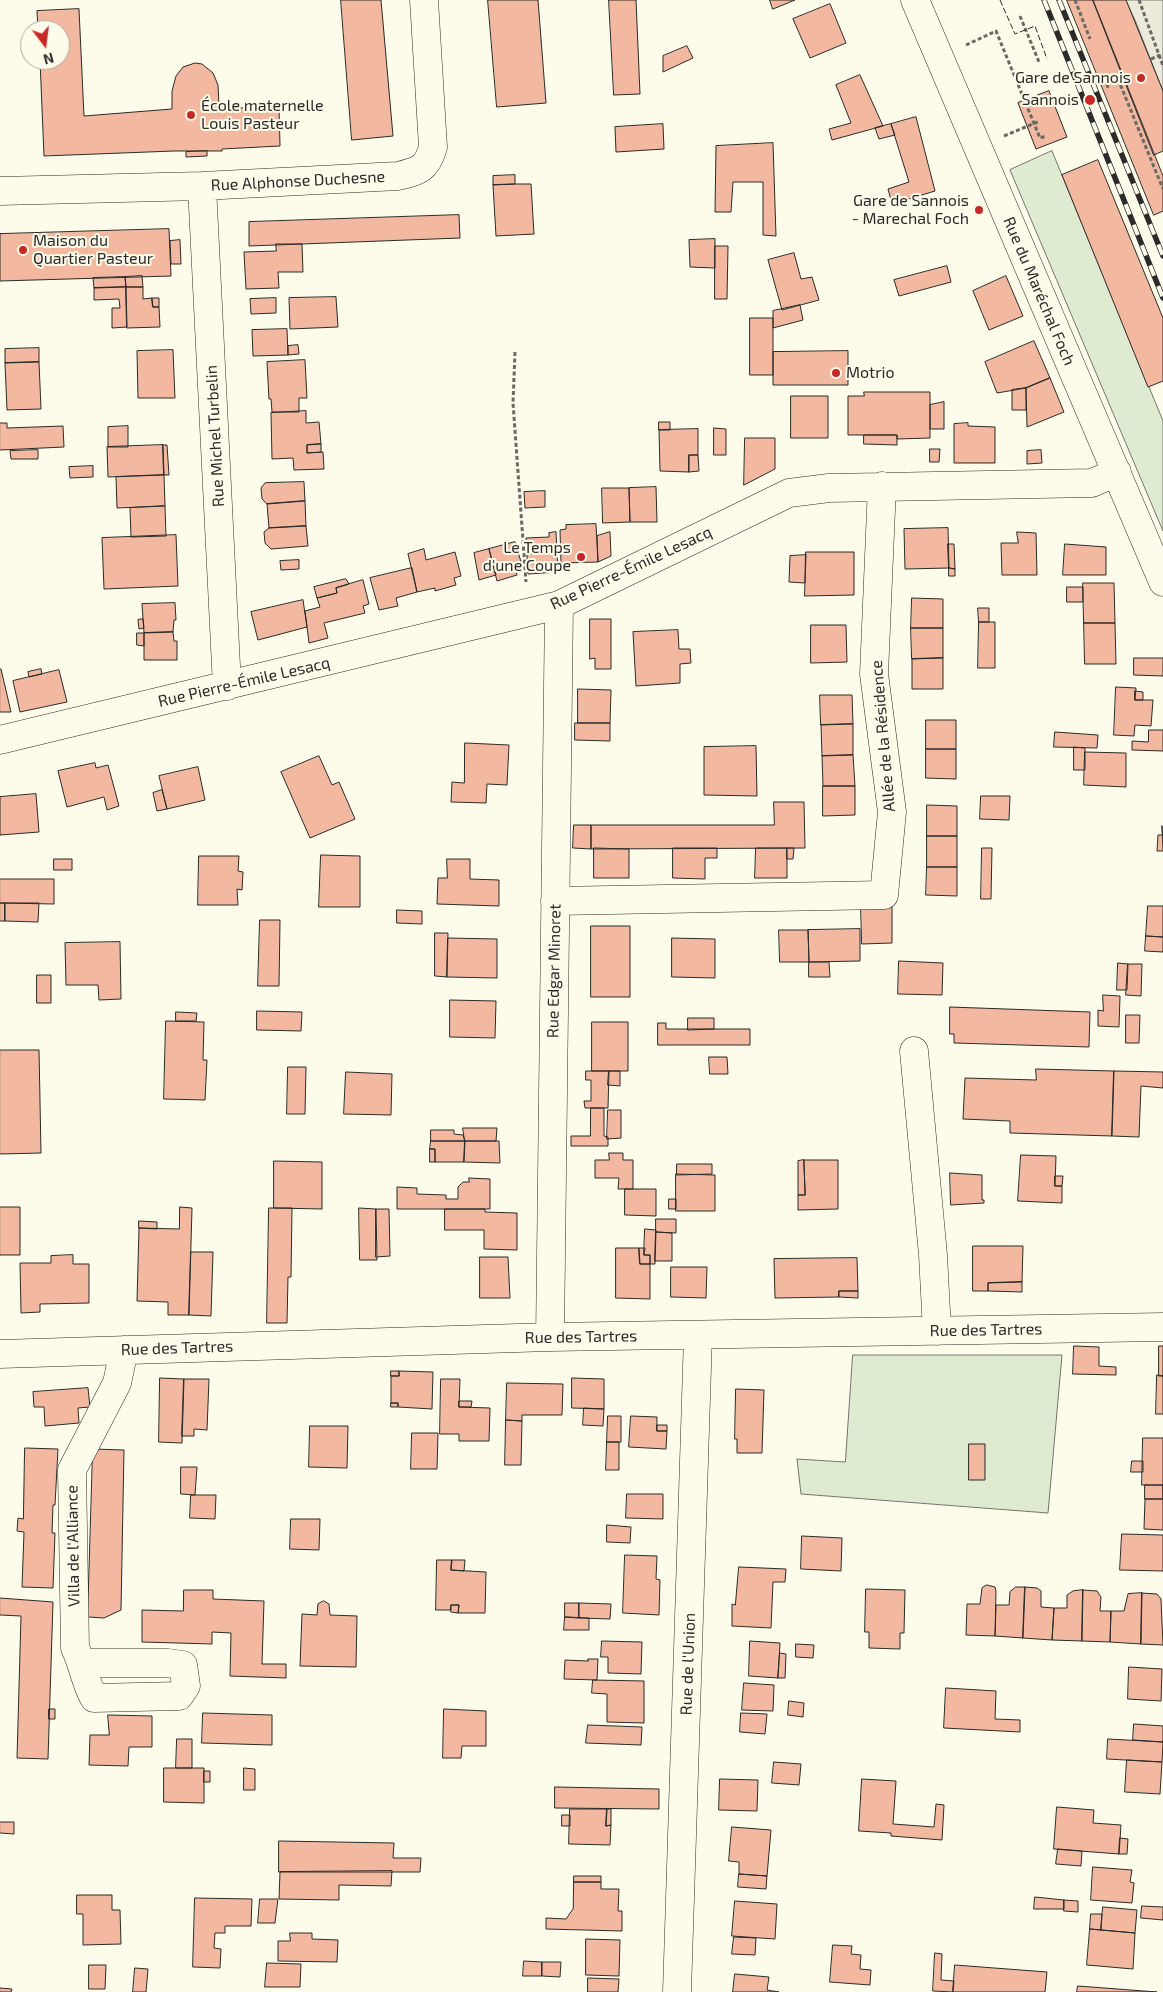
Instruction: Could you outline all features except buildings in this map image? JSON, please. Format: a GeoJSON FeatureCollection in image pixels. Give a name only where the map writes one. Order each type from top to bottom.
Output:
{"type":"FeatureCollection","features":[{"type":"Feature","properties":{"kind":"street","name":"Rue Alphonse Duchesne"},"geometry":{"type":"LineString","coordinates":[[0,192],[202,186],[398,176],[418,171],[429,161],[433,146],[424,0]]}},
{"type":"Feature","properties":{"kind":"street","name":"Rue du Maréchal Foch"},"geometry":{"type":"LineString","coordinates":[[915,0],[1163,582]]}},
{"type":"Feature","properties":{"kind":"street","name":"Rue Michel Turbelin"},"geometry":{"type":"LineString","coordinates":[[202,186],[228,686]]}},
{"type":"Feature","properties":{"kind":"street","name":"Rue Pierre-Émile Lesacq"},"geometry":{"type":"LineString","coordinates":[[0,740],[559,605],[789,493],[829,488],[882,486],[1092,483],[1117,472]]}},
{"type":"Feature","properties":{"kind":"street","name":"Allée de la Résidence"},"geometry":{"type":"LineString","coordinates":[[555,901],[884,895],[892,812],[874,674],[882,486]]}},
{"type":"Feature","properties":{"kind":"street","name":"Rue Edgar Minoret"},"geometry":{"type":"LineString","coordinates":[[550,1337],[559,605]]}},
{"type":"Feature","properties":{"kind":"street"},"geometry":{"type":"LineString","coordinates":[[914,1051],[933,1255],[936,1331]]}},
{"type":"Feature","properties":{"kind":"street","name":"Rue des Tartres"},"geometry":{"type":"LineString","coordinates":[[0,1354],[550,1337],[1163,1328]]}},
{"type":"Feature","properties":{"kind":"street","name":"Rue de l'Union"},"geometry":{"type":"LineString","coordinates":[[677,1992],[698,1336]]}},
{"type":"Feature","properties":{"kind":"street","name":"Villa de l'Alliance"},"geometry":{"type":"LineString","coordinates":[[82,1663],[75,1648],[72,1470],[116,1383],[124,1350]]}},
{"type":"Feature","properties":{"kind":"path"},"geometry":{"type":"LineString","coordinates":[[1075,0],[1090,40]]}},
{"type":"Feature","properties":{"kind":"path"},"geometry":{"type":"LineString","coordinates":[[1139,0],[1161,55],[1163,66]]}},
{"type":"Feature","properties":{"kind":"path"},"geometry":{"type":"LineString","coordinates":[[1020,16],[1039,62]]}},
{"type":"Feature","properties":{"kind":"path"},"geometry":{"type":"LineString","coordinates":[[996,32],[1040,138],[1046,136]]}},
{"type":"Feature","properties":{"kind":"path"},"geometry":{"type":"LineString","coordinates":[[1151,59],[1161,55]]}},
{"type":"Feature","properties":{"kind":"path"},"geometry":{"type":"LineString","coordinates":[[1118,79],[1162,190]]}},
{"type":"Feature","properties":{"kind":"path"},"geometry":{"type":"LineString","coordinates":[[1023,128],[1040,121]]}},
{"type":"Feature","properties":{"kind":"path"},"geometry":{"type":"LineString","coordinates":[[514,352],[513,404],[523,518],[528,613]]}},
{"type":"Feature","properties":{"kind":"green space"},"geometry":{"type":"Polygon","coordinates":[[[1052,151],[1163,421],[1163,531],[1010,170],[1052,151]]]}},
{"type":"Feature","properties":{"kind":"green space"},"geometry":{"type":"Polygon","coordinates":[[[853,1355],[1062,1355],[1048,1513],[801,1494],[797,1459],[845,1462],[853,1355]]]}},
{"type":"Feature","properties":{"kind":"shaded area"},"geometry":{"type":"Polygon","coordinates":[[[1126,0],[1163,0],[1163,91],[1135,20],[1126,0]]]}},
{"type":"Feature","properties":{"kind":"railway"},"geometry":{"type":"LineString","coordinates":[[1044,0],[1163,298]]}},
{"type":"Feature","properties":{"kind":"railway"},"geometry":{"type":"LineString","coordinates":[[1059,0],[1163,256]]}},
{"type":"Feature","properties":{"kind":"fence"},"geometry":{"type":"LineString","coordinates":[[1000,0],[1015,34],[1035,26],[1047,59]]}},
{"type":"Feature","properties":{"kind":"place","name":"Gare de Sannois"},"geometry":{"type":"Point","coordinates":[1141,78]}},
{"type":"Feature","properties":{"kind":"place","name":"Sannois"},"geometry":{"type":"Point","coordinates":[1090,100]}},
{"type":"Feature","properties":{"kind":"place","name":"École maternelle Louis Pasteur"},"geometry":{"type":"Point","coordinates":[191,115]}},
{"type":"Feature","properties":{"kind":"place","name":"Gare de Sannois - Marechal Foch"},"geometry":{"type":"Point","coordinates":[979,210]}},
{"type":"Feature","properties":{"kind":"place","name":"Maison du Quartier Pasteur"},"geometry":{"type":"Point","coordinates":[23,250]}},
{"type":"Feature","properties":{"kind":"place","name":"Motrio"},"geometry":{"type":"Point","coordinates":[836,373]}},
{"type":"Feature","properties":{"kind":"place","name":"Le Temps d'une Coupe"},"geometry":{"type":"Point","coordinates":[581,557]}}]}
